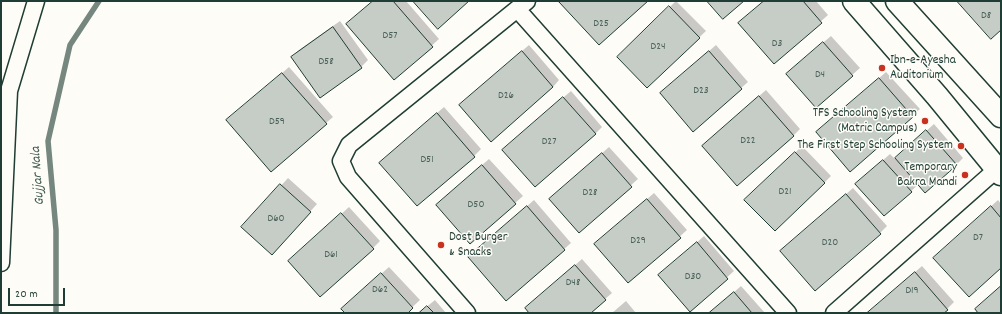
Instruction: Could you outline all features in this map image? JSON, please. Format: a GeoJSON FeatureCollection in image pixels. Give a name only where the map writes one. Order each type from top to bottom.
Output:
{"type":"FeatureCollection","features":[{"type":"Feature","properties":{"kind":"main road"},"geometry":{"type":"LineString","coordinates":[[854,1],[937,96],[999,172]]}},
{"type":"Feature","properties":{"kind":"main road"},"geometry":{"type":"LineString","coordinates":[[897,1],[1001,116]]}},
{"type":"Feature","properties":{"kind":"street"},"geometry":{"type":"LineString","coordinates":[[1,263],[9,91],[36,1]]}},
{"type":"Feature","properties":{"kind":"street"},"geometry":{"type":"LineString","coordinates":[[467,313],[348,177],[341,161],[349,145],[522,5],[788,313]]}},
{"type":"Feature","properties":{"kind":"street"},"geometry":{"type":"LineString","coordinates":[[834,313],[999,172]]}},
{"type":"Feature","properties":{"kind":"building"},"geometry":{"type":"Polygon","coordinates":[[[373,1],[393,1],[433,47],[394,80],[346,24],[373,1]]]}},
{"type":"Feature","properties":{"kind":"building"},"geometry":{"type":"Polygon","coordinates":[[[413,1],[469,1],[438,29],[413,1]]]}},
{"type":"Feature","properties":{"kind":"building"},"geometry":{"type":"Polygon","coordinates":[[[648,1],[599,45],[559,2],[648,1]]]}},
{"type":"Feature","properties":{"kind":"building"},"geometry":{"type":"Polygon","coordinates":[[[707,1],[744,1],[723,19],[707,1]]]}},
{"type":"Feature","properties":{"kind":"building"},"geometry":{"type":"Polygon","coordinates":[[[764,1],[803,1],[822,23],[774,64],[738,23],[764,1]]]}},
{"type":"Feature","properties":{"kind":"building"},"geometry":{"type":"Polygon","coordinates":[[[957,1],[1001,1],[1001,30],[991,39],[957,1]]]}},
{"type":"Feature","properties":{"kind":"building"},"geometry":{"type":"Polygon","coordinates":[[[669,6],[700,38],[647,88],[617,57],[669,6]]]}},
{"type":"Feature","properties":{"kind":"building"},"geometry":{"type":"Polygon","coordinates":[[[333,27],[362,68],[320,98],[291,57],[333,27]]]}},
{"type":"Feature","properties":{"kind":"building"},"geometry":{"type":"Polygon","coordinates":[[[823,42],[853,76],[816,108],[786,74],[823,42]]]}},
{"type":"Feature","properties":{"kind":"building"},"geometry":{"type":"Polygon","coordinates":[[[522,51],[553,87],[491,142],[459,105],[522,51]]]}},
{"type":"Feature","properties":{"kind":"building"},"geometry":{"type":"Polygon","coordinates":[[[709,51],[742,89],[693,132],[660,93],[709,51]]]}},
{"type":"Feature","properties":{"kind":"building"},"geometry":{"type":"Polygon","coordinates":[[[282,73],[327,124],[271,172],[226,120],[282,73]]]}},
{"type":"Feature","properties":{"kind":"building"},"geometry":{"type":"Polygon","coordinates":[[[879,78],[913,117],[850,172],[816,132],[879,78]]]}},
{"type":"Feature","properties":{"kind":"building"},"geometry":{"type":"Polygon","coordinates":[[[759,96],[794,136],[737,186],[702,146],[759,96]]]}},
{"type":"Feature","properties":{"kind":"building"},"geometry":{"type":"Polygon","coordinates":[[[563,97],[596,134],[535,187],[502,150],[563,97]]]}},
{"type":"Feature","properties":{"kind":"building"},"geometry":{"type":"Polygon","coordinates":[[[437,113],[475,157],[417,206],[379,163],[437,113]]]}},
{"type":"Feature","properties":{"kind":"building"},"geometry":{"type":"Polygon","coordinates":[[[926,130],[957,165],[925,193],[895,158],[926,130]]]}},
{"type":"Feature","properties":{"kind":"building"},"geometry":{"type":"Polygon","coordinates":[[[795,152],[825,183],[775,231],[744,200],[795,152]]]}},
{"type":"Feature","properties":{"kind":"building"},"geometry":{"type":"Polygon","coordinates":[[[602,153],[632,187],[579,233],[549,199],[602,153]]]}},
{"type":"Feature","properties":{"kind":"building"},"geometry":{"type":"Polygon","coordinates":[[[883,160],[912,192],[884,216],[855,184],[883,160]]]}},
{"type":"Feature","properties":{"kind":"building"},"geometry":{"type":"Polygon","coordinates":[[[482,165],[516,204],[470,244],[436,205],[482,165]]]}},
{"type":"Feature","properties":{"kind":"building"},"geometry":{"type":"Polygon","coordinates":[[[280,184],[311,212],[272,255],[241,227],[280,184]]]}},
{"type":"Feature","properties":{"kind":"building"},"geometry":{"type":"Polygon","coordinates":[[[846,194],[881,234],[815,291],[780,251],[846,194]]]}},
{"type":"Feature","properties":{"kind":"building"},"geometry":{"type":"Polygon","coordinates":[[[647,199],[681,238],[628,283],[594,244],[647,199]]]}},
{"type":"Feature","properties":{"kind":"building"},"geometry":{"type":"Polygon","coordinates":[[[527,206],[565,250],[506,301],[468,257],[527,206]]]}},
{"type":"Feature","properties":{"kind":"building"},"geometry":{"type":"Polygon","coordinates":[[[991,206],[1001,218],[1001,268],[969,297],[933,258],[991,206]]]}},
{"type":"Feature","properties":{"kind":"building"},"geometry":{"type":"Polygon","coordinates":[[[341,213],[374,249],[320,297],[288,261],[341,213]]]}},
{"type":"Feature","properties":{"kind":"building"},"geometry":{"type":"Polygon","coordinates":[[[697,242],[728,279],[690,312],[658,275],[697,242]]]}},
{"type":"Feature","properties":{"kind":"building"},"geometry":{"type":"Polygon","coordinates":[[[575,265],[606,300],[591,313],[529,313],[525,308],[575,265]]]}},
{"type":"Feature","properties":{"kind":"building"},"geometry":{"type":"Polygon","coordinates":[[[915,272],[948,310],[944,313],[867,313],[915,272]]]}},
{"type":"Feature","properties":{"kind":"building"},"geometry":{"type":"Polygon","coordinates":[[[381,273],[413,308],[408,313],[345,313],[341,309],[381,273]]]}},
{"type":"Feature","properties":{"kind":"building"},"geometry":{"type":"Polygon","coordinates":[[[1001,286],[1001,313],[978,313],[975,309],[1001,286]]]}},
{"type":"Feature","properties":{"kind":"building"},"geometry":{"type":"Polygon","coordinates":[[[734,292],[752,313],[709,313],[734,292]]]}},
{"type":"Feature","properties":{"kind":"building"},"geometry":{"type":"Polygon","coordinates":[[[427,306],[434,313],[419,313],[427,306]]]}},
{"type":"Feature","properties":{"kind":"waterway","name":"Gujjar Nala"},"geometry":{"type":"LineString","coordinates":[[56,313],[56,230],[48,141],[70,45],[99,1]]}},
{"type":"Feature","properties":{"kind":"place","name":"Ibn-e-Ayesha Auditorium"},"geometry":{"type":"Point","coordinates":[882,68]}},
{"type":"Feature","properties":{"kind":"place","name":"TFS Schooling System (Matric Campus)"},"geometry":{"type":"Point","coordinates":[925,121]}},
{"type":"Feature","properties":{"kind":"place","name":"The First Step Schooling System"},"geometry":{"type":"Point","coordinates":[961,146]}},
{"type":"Feature","properties":{"kind":"place","name":"Temporary Bakra Mandi"},"geometry":{"type":"Point","coordinates":[965,175]}},
{"type":"Feature","properties":{"kind":"place","name":"Dost Burger & Snacks"},"geometry":{"type":"Point","coordinates":[441,245]}}]}
